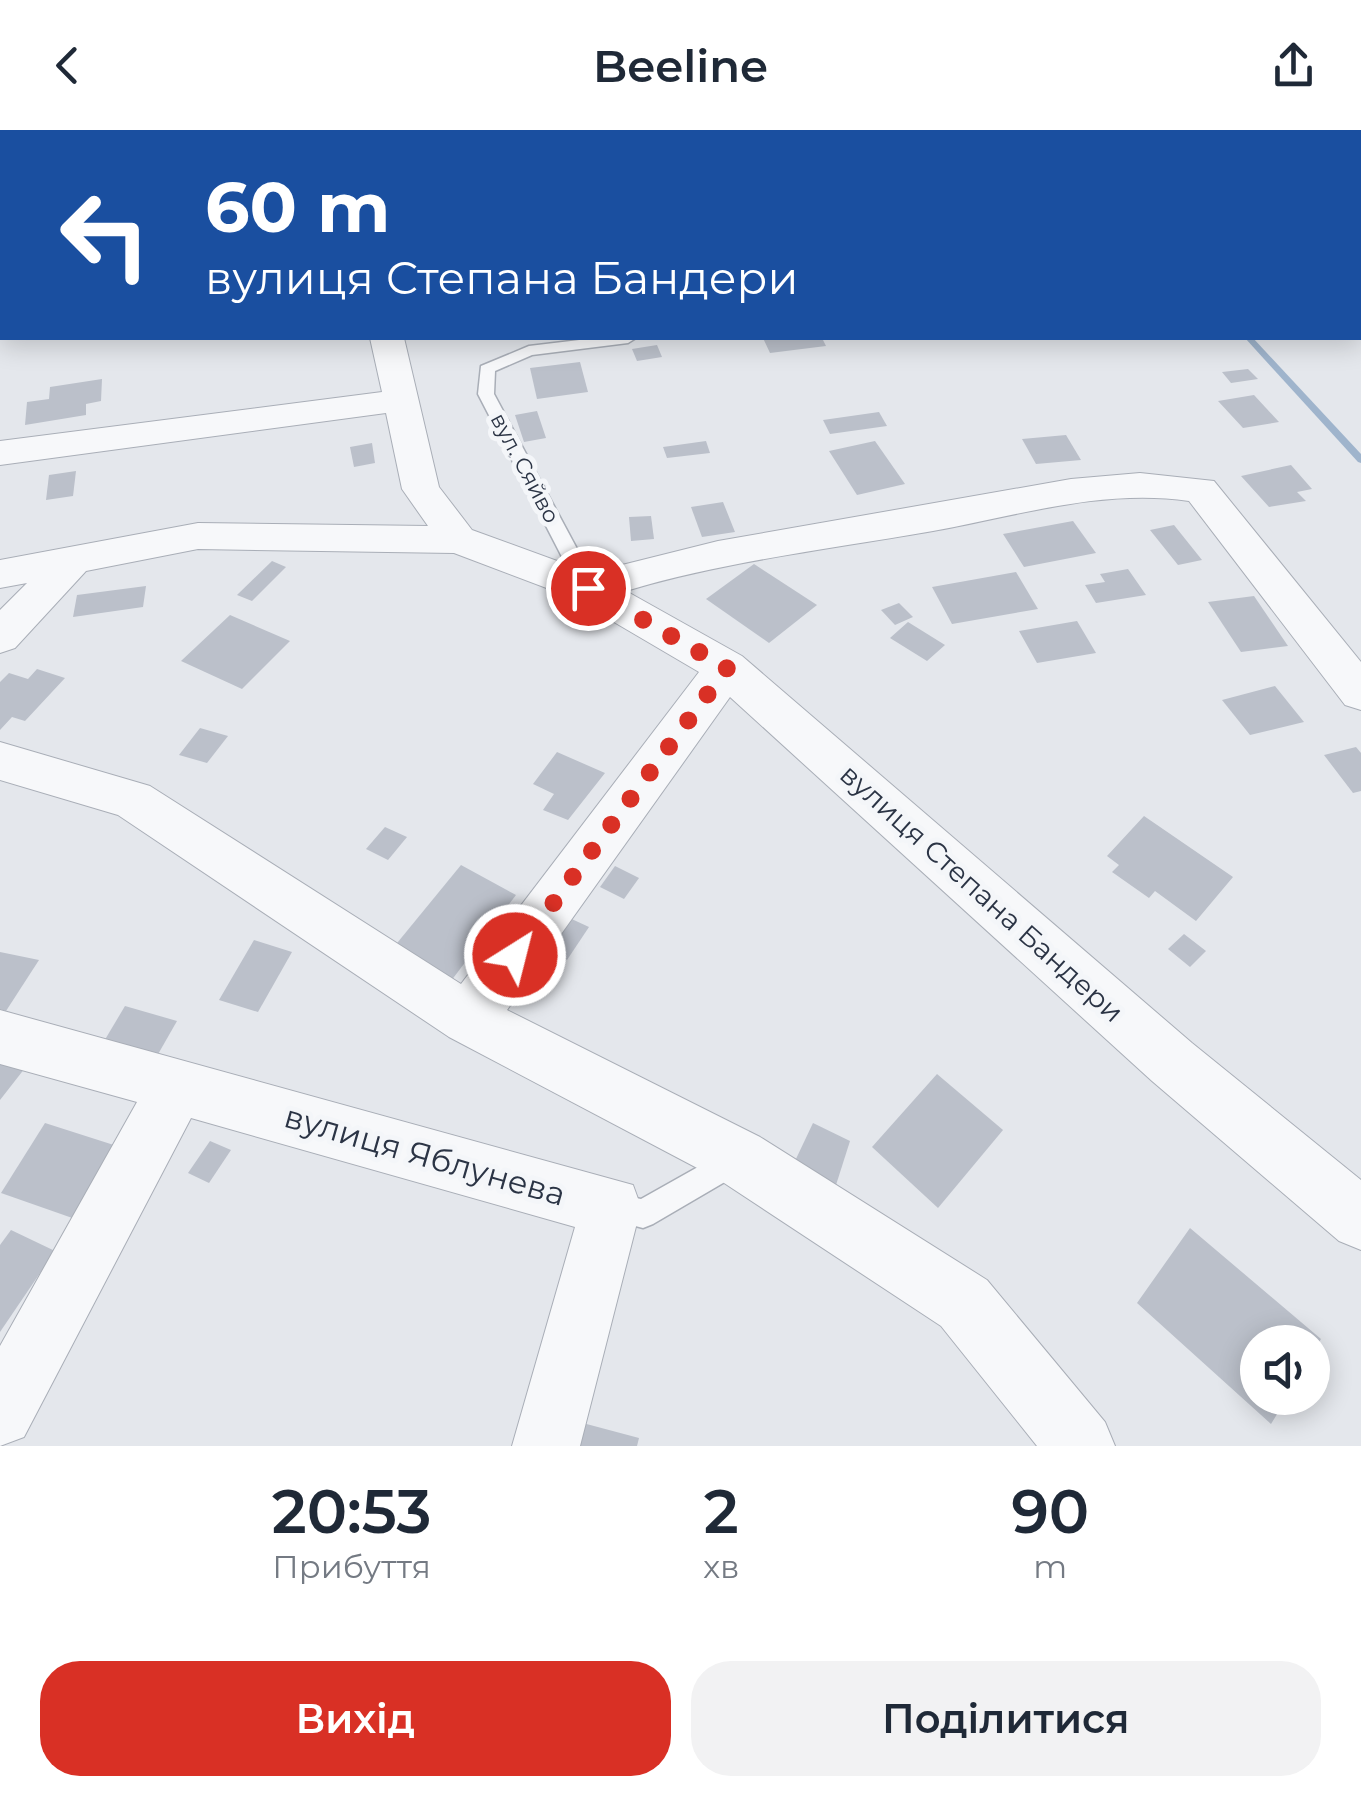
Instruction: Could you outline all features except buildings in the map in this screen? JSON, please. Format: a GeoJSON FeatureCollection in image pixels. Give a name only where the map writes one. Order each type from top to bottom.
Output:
{"type":"FeatureCollection","features":[{"type":"Feature","properties":{"kind":"street"},"geometry":{"type":"LineString","coordinates":[[387,340],[421,488],[458,540]]}},
{"type":"Feature","properties":{"kind":"street"},"geometry":{"type":"LineString","coordinates":[[0,453],[402,400]]}},
{"type":"Feature","properties":{"kind":"street"},"geometry":{"type":"LineString","coordinates":[[588,588],[674,563],[1050,497],[1167,482],[1202,490],[1361,693]]}},
{"type":"Feature","properties":{"kind":"street"},"geometry":{"type":"LineString","coordinates":[[0,574],[198,536],[458,540]]}},
{"type":"Feature","properties":{"kind":"street","name":"вулиця Степана Бандери"},"geometry":{"type":"LineString","coordinates":[[458,540],[588,588],[727,668],[1172,1062],[1361,1219]]}},
{"type":"Feature","properties":{"kind":"street"},"geometry":{"type":"LineString","coordinates":[[0,637],[72,560]]}},
{"type":"Feature","properties":{"kind":"street"},"geometry":{"type":"LineString","coordinates":[[468,1019],[727,668]]}},
{"type":"Feature","properties":{"kind":"street"},"geometry":{"type":"LineString","coordinates":[[0,761],[132,800],[468,1019],[739,1158],[964,1303],[1082,1446]]}},
{"type":"Feature","properties":{"kind":"street","name":"вулиця Яблунева"},"geometry":{"type":"LineString","coordinates":[[0,1037],[611,1207]]}},
{"type":"Feature","properties":{"kind":"street"},"geometry":{"type":"LineString","coordinates":[[0,1413],[177,1086]]}},
{"type":"Feature","properties":{"kind":"street"},"geometry":{"type":"LineString","coordinates":[[546,1446],[611,1207]]}},
{"type":"Feature","properties":{"kind":"lane","name":"вул. Сяйво"},"geometry":{"type":"LineString","coordinates":[[588,588],[486,394],[487,369],[529,351],[613,340]]}},
{"type":"Feature","properties":{"kind":"lane"},"geometry":{"type":"LineString","coordinates":[[611,1207],[643,1214],[739,1158]]}},
{"type":"Feature","properties":{"kind":"waterway"},"geometry":{"type":"LineString","coordinates":[[1251,340],[1361,460]]}},
{"type":"Feature","properties":{"kind":"route"},"geometry":{"type":"LineString","coordinates":[[515,955],[727,668],[588,588]]}}]}
